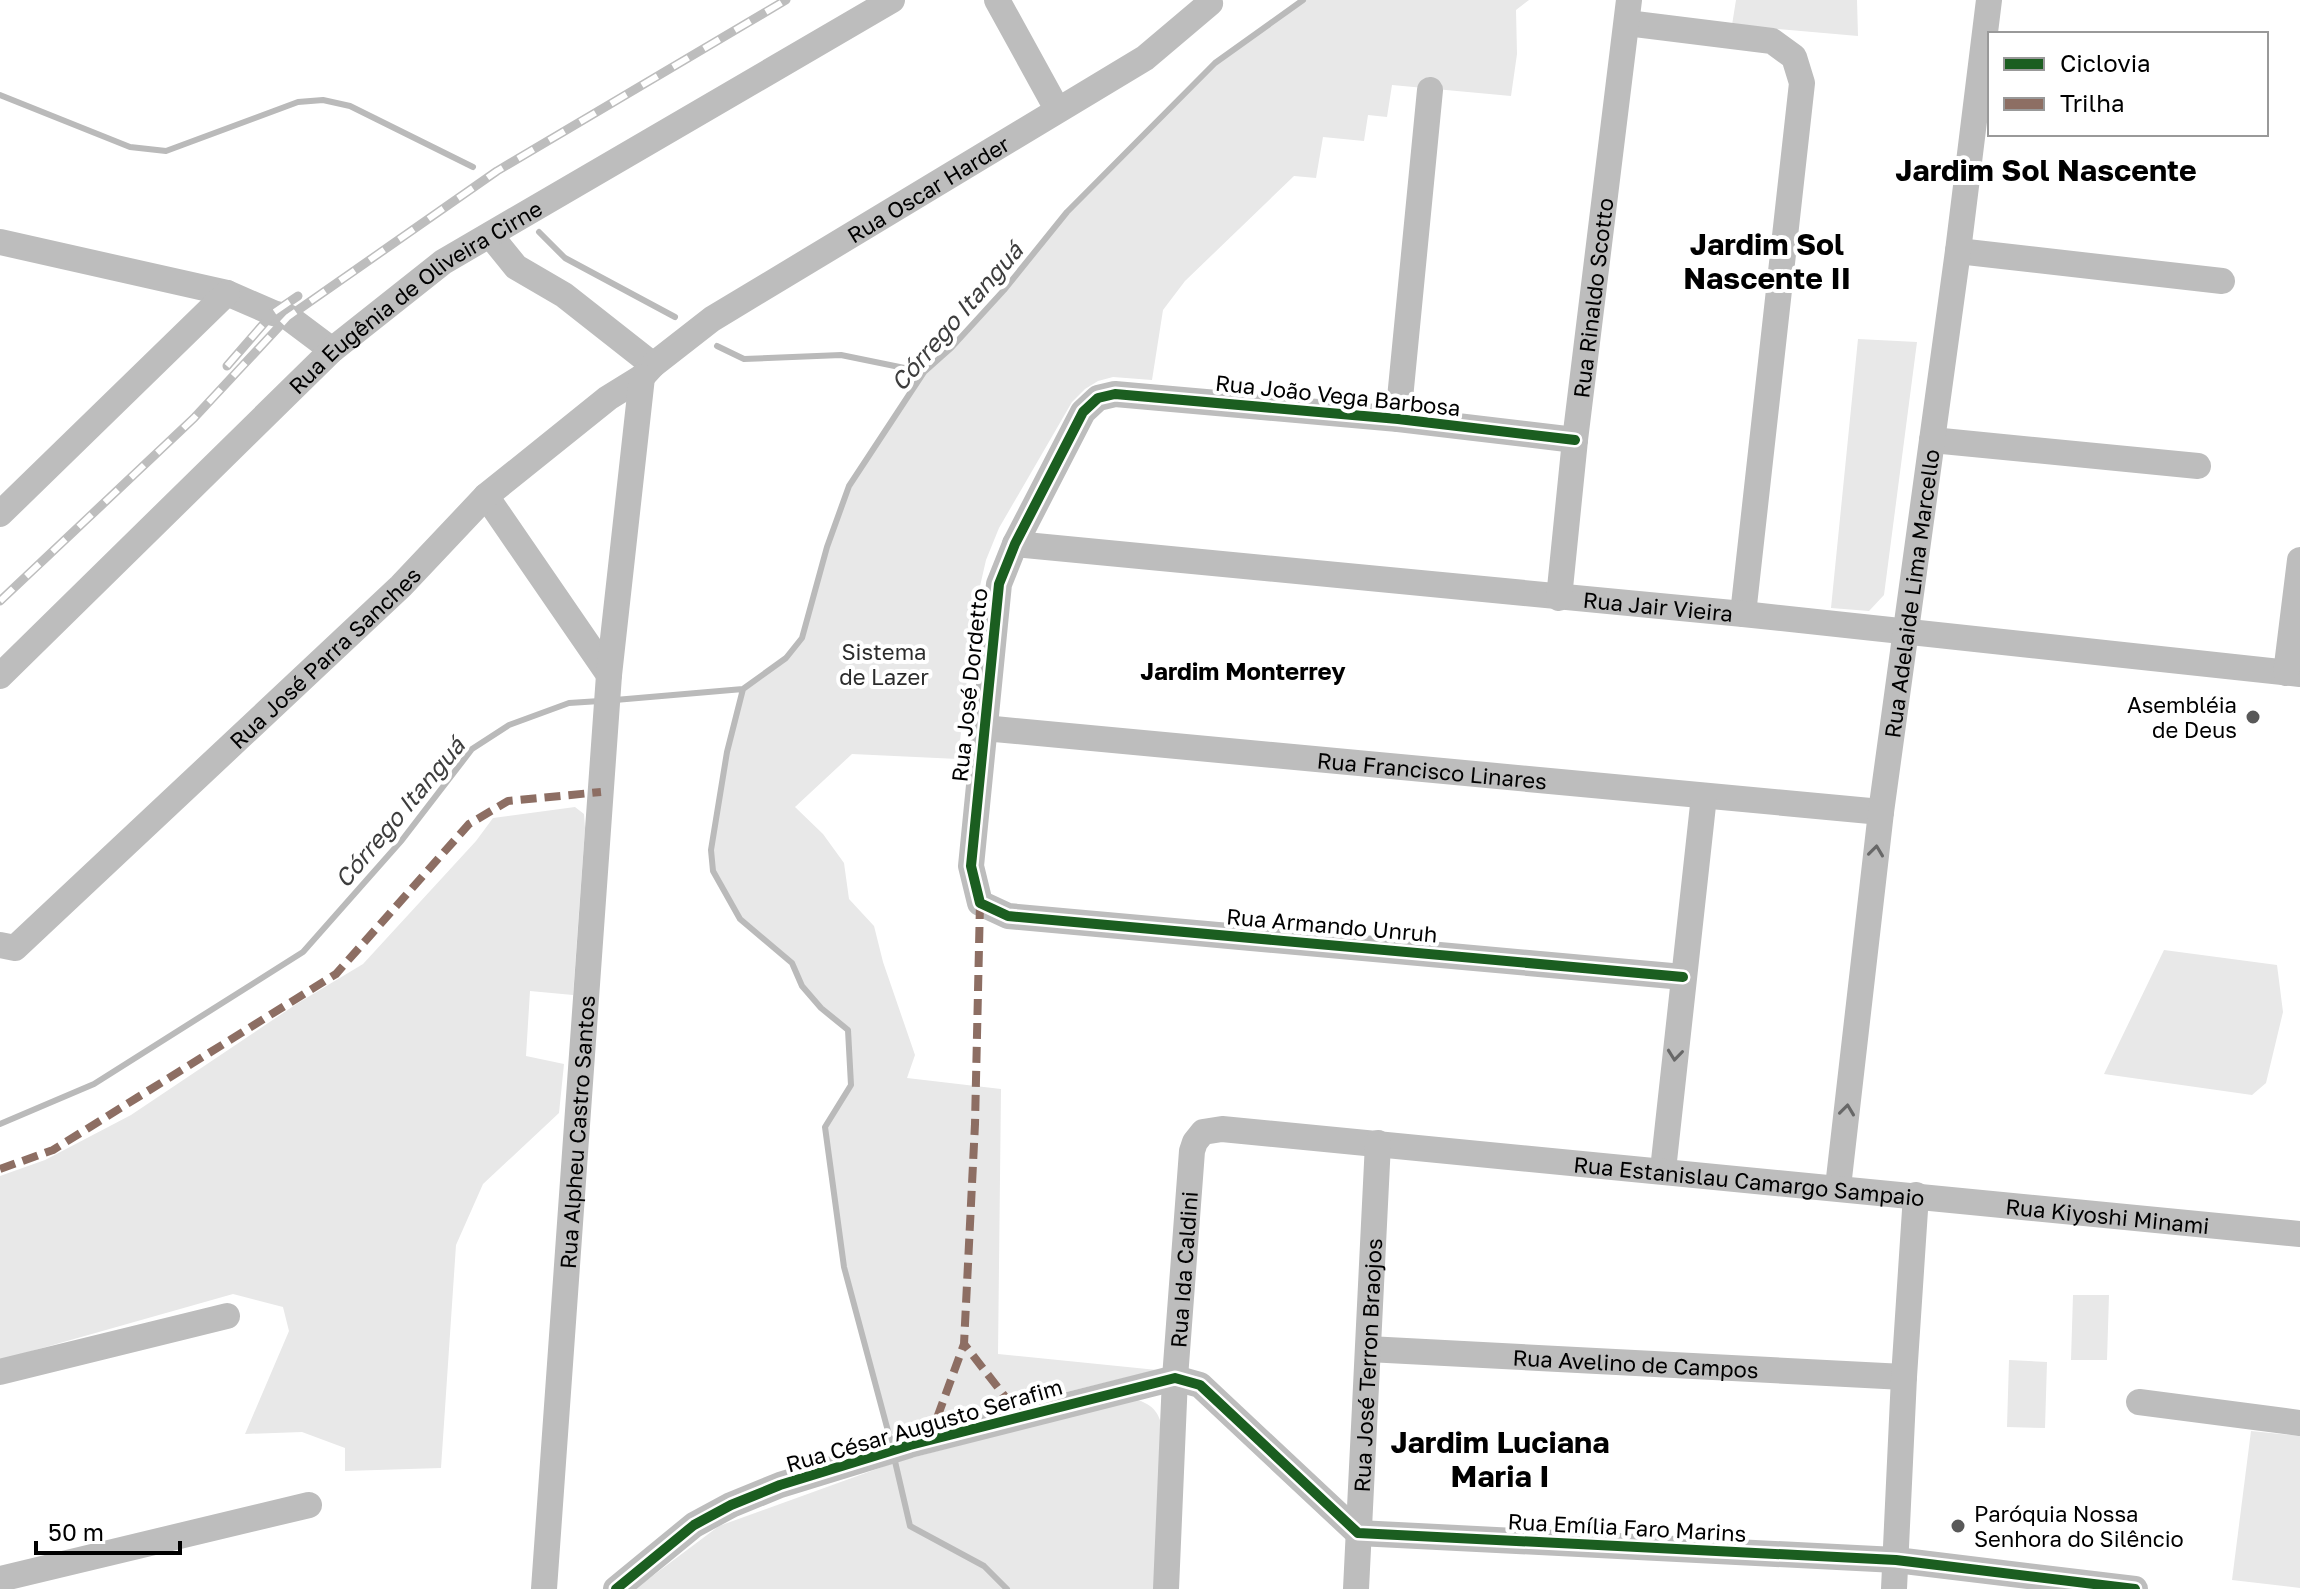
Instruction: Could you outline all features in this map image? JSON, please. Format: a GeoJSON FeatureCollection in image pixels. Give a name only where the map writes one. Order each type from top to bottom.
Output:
{"type":"FeatureCollection","features":[{"type":"Feature","properties":{"kind":"street","name":"Rua Eugênia de Oliveira Cirne"},"geometry":{"type":"LineString","coordinates":[[0,676],[332,350],[443,262],[892,0]]}},
{"type":"Feature","properties":{"kind":"street"},"geometry":{"type":"LineString","coordinates":[[997,0],[1057,109]]}},
{"type":"Feature","properties":{"kind":"street","name":"Rua Adelaide Lima Marcello"},"geometry":{"type":"LineString","coordinates":[[1838,1187],[1881,812],[1986,64],[1989,0]]}},
{"type":"Feature","properties":{"kind":"street","name":"Rua Oscar Harder"},"geometry":{"type":"LineString","coordinates":[[647,371],[712,319],[1145,58],[1211,1]]}},
{"type":"Feature","properties":{"kind":"street"},"geometry":{"type":"LineString","coordinates":[[1628,11],[1772,41],[1794,57],[1802,83],[1743,614]]}},
{"type":"Feature","properties":{"kind":"street","name":"Rua Rinaldo Scotto"},"geometry":{"type":"LineString","coordinates":[[1559,598],[1575,440],[1628,11]]}},
{"type":"Feature","properties":{"kind":"street"},"geometry":{"type":"LineString","coordinates":[[1398,419],[1430,90]]}},
{"type":"Feature","properties":{"kind":"street"},"geometry":{"type":"LineString","coordinates":[[490,235],[516,267],[564,295],[647,371]]}},
{"type":"Feature","properties":{"kind":"street"},"geometry":{"type":"LineString","coordinates":[[0,242],[227,293],[288,317],[332,350]]}},
{"type":"Feature","properties":{"kind":"street"},"geometry":{"type":"LineString","coordinates":[[1958,251],[2222,281]]}},
{"type":"Feature","properties":{"kind":"street"},"geometry":{"type":"LineString","coordinates":[[0,514],[227,293]]}},
{"type":"Feature","properties":{"kind":"street","name":"Rua José Parra Sanches"},"geometry":{"type":"LineString","coordinates":[[8,946],[401,586],[486,496],[608,398],[647,371]]}},
{"type":"Feature","properties":{"kind":"street","name":"Rua Alpheu Castro Santos"},"geometry":{"type":"LineString","coordinates":[[544,1589],[609,678],[618,576],[647,371]]}},
{"type":"Feature","properties":{"kind":"street","name":"Rua João Vega Barbosa"},"geometry":{"type":"LineString","coordinates":[[1098,398],[1115,394],[1398,419],[1575,440]]}},
{"type":"Feature","properties":{"kind":"street","name":"Rua José Dordetto"},"geometry":{"type":"LineString","coordinates":[[980,903],[971,866],[999,584],[1015,544],[1083,412],[1098,398]]}},
{"type":"Feature","properties":{"kind":"street"},"geometry":{"type":"LineString","coordinates":[[1932,440],[2198,466]]}},
{"type":"Feature","properties":{"kind":"street"},"geometry":{"type":"LineString","coordinates":[[486,496],[609,678]]}},
{"type":"Feature","properties":{"kind":"street","name":"Rua Jair Vieira"},"geometry":{"type":"LineString","coordinates":[[1015,544],[1743,614],[2293,673]]}},
{"type":"Feature","properties":{"kind":"street"},"geometry":{"type":"LineString","coordinates":[[2293,673],[2300,560]]}},
{"type":"Feature","properties":{"kind":"street","name":"Rua Alpheu Castro Santos"},"geometry":{"type":"LineString","coordinates":[[560,604],[582,614],[595,613],[604,608],[614,594],[618,576]]}},
{"type":"Feature","properties":{"kind":"street","name":"Rua Francisco Linares"},"geometry":{"type":"LineString","coordinates":[[984,728],[1881,812]]}},
{"type":"Feature","properties":{"kind":"street"},"geometry":{"type":"LineString","coordinates":[[1663,1170],[1704,796]]}},
{"type":"Feature","properties":{"kind":"street","name":"Rua Armando Unruh"},"geometry":{"type":"LineString","coordinates":[[980,903],[1008,916],[1683,977]]}},
{"type":"Feature","properties":{"kind":"street","name":"Rua Estanislau Camargo Sampaio"},"geometry":{"type":"LineString","coordinates":[[1195,1142],[1203,1132],[1222,1129],[1916,1195],[1894,1589]]}},
{"type":"Feature","properties":{"kind":"street","name":"Rua Ida Caldini"},"geometry":{"type":"LineString","coordinates":[[1166,1589],[1175,1378],[1195,1142]]}},
{"type":"Feature","properties":{"kind":"street","name":"Rua José Terron Braojos"},"geometry":{"type":"LineString","coordinates":[[1356,1589],[1378,1143]]}},
{"type":"Feature","properties":{"kind":"street","name":"Rua Kiyoshi Minami"},"geometry":{"type":"LineString","coordinates":[[1916,1195],[2300,1234]]}},
{"type":"Feature","properties":{"kind":"street"},"geometry":{"type":"LineString","coordinates":[[0,1372],[227,1316]]}},
{"type":"Feature","properties":{"kind":"street","name":"Rua Avelino de Campos"},"geometry":{"type":"LineString","coordinates":[[1368,1349],[1904,1377]]}},
{"type":"Feature","properties":{"kind":"street"},"geometry":{"type":"LineString","coordinates":[[1175,1378],[1200,1385],[1358,1533]]}},
{"type":"Feature","properties":{"kind":"street","name":"Rua César Augusto Serafim"},"geometry":{"type":"LineString","coordinates":[[616,1589],[694,1525],[731,1505],[780,1485],[910,1445],[1175,1378]]}},
{"type":"Feature","properties":{"kind":"street"},"geometry":{"type":"LineString","coordinates":[[2139,1402],[2300,1423]]}},
{"type":"Feature","properties":{"kind":"street"},"geometry":{"type":"LineString","coordinates":[[0,1579],[309,1505]]}},
{"type":"Feature","properties":{"kind":"street","name":"Rua Emília Faro Marins"},"geometry":{"type":"LineString","coordinates":[[1358,1533],[1896,1560],[2135,1589]]}},
{"type":"Feature","properties":{"kind":"green space","name":"Sistema de Lazer"},"geometry":{"type":"Polygon","coordinates":[[[1303,0],[1529,0],[1516,10],[1517,54],[1511,96],[1392,85],[1387,117],[1368,115],[1364,141],[1323,137],[1316,178],[1294,176],[1185,281],[1163,310],[1152,380],[1113,377],[1098,381],[1072,402],[999,528],[986,560],[975,608],[958,759],[852,754],[795,807],[823,834],[844,863],[849,899],[874,926],[915,1055],[907,1078],[1001,1089],[998,1354],[1157,1370],[889,1435],[844,1267],[825,1127],[851,1085],[848,1030],[821,1008],[802,986],[792,963],[740,919],[713,871],[711,847],[727,752],[743,689],[786,658],[802,638],[827,547],[849,486],[924,372],[951,348],[1004,290],[1067,212],[1215,63],[1303,0]]]}},
{"type":"Feature","properties":{"kind":"green space"},"geometry":{"type":"Polygon","coordinates":[[[1736,0],[1857,0],[1858,36],[1732,25],[1736,0]]]}},
{"type":"Feature","properties":{"kind":"green space"},"geometry":{"type":"Polygon","coordinates":[[[1858,339],[1917,342],[1884,595],[1869,611],[1831,608],[1858,339]]]}},
{"type":"Feature","properties":{"kind":"green space"},"geometry":{"type":"Polygon","coordinates":[[[575,807],[584,814],[585,828],[573,995],[530,991],[526,1056],[564,1064],[559,1113],[483,1184],[456,1245],[441,1468],[345,1471],[345,1448],[302,1432],[245,1434],[289,1331],[283,1307],[233,1294],[0,1360],[0,1176],[45,1160],[131,1115],[298,1003],[363,964],[476,841],[493,818],[575,807]]]}},
{"type":"Feature","properties":{"kind":"green space"},"geometry":{"type":"Polygon","coordinates":[[[2164,950],[2277,965],[2283,1012],[2266,1083],[2252,1095],[2104,1074],[2164,950]]]}},
{"type":"Feature","properties":{"kind":"green space"},"geometry":{"type":"Polygon","coordinates":[[[2073,1295],[2109,1295],[2107,1360],[2071,1360],[2073,1295]]]}},
{"type":"Feature","properties":{"kind":"green space"},"geometry":{"type":"Polygon","coordinates":[[[2009,1360],[2047,1362],[2045,1428],[2007,1427],[2009,1360]]]}},
{"type":"Feature","properties":{"kind":"green space"},"geometry":{"type":"Polygon","coordinates":[[[1135,1399],[1155,1411],[1163,1433],[1157,1589],[635,1589],[719,1526],[896,1462],[1135,1399]]]}},
{"type":"Feature","properties":{"kind":"green space"},"geometry":{"type":"Polygon","coordinates":[[[2251,1431],[2300,1436],[2300,1588],[2232,1580],[2251,1431]]]}},
{"type":"Feature","properties":{"kind":"waterway","name":"Córrego Itanguá"},"geometry":{"type":"LineString","coordinates":[[615,700],[743,689],[786,658],[802,638],[827,547],[849,486],[924,372],[951,348],[1004,290],[1067,212],[1215,63],[1303,0]]}},
{"type":"Feature","properties":{"kind":"waterway"},"geometry":{"type":"LineString","coordinates":[[0,95],[130,147],[166,151],[298,102],[323,100],[350,106],[473,167]]}},
{"type":"Feature","properties":{"kind":"waterway"},"geometry":{"type":"LineString","coordinates":[[539,232],[565,258],[675,317]]}},
{"type":"Feature","properties":{"kind":"waterway"},"geometry":{"type":"LineString","coordinates":[[717,346],[744,359],[841,355],[924,372]]}},
{"type":"Feature","properties":{"kind":"waterway"},"geometry":{"type":"LineString","coordinates":[[743,689],[727,752],[711,850],[713,871],[740,919],[792,963],[802,986],[821,1008],[848,1030],[851,1085],[825,1127],[844,1267],[892,1446]]}},
{"type":"Feature","properties":{"kind":"waterway","name":"Córrego Itanguá"},"geometry":{"type":"LineString","coordinates":[[0,1124],[94,1084],[303,952],[402,840],[472,749],[509,725],[569,703],[600,701]]}},
{"type":"Feature","properties":{"kind":"waterway"},"geometry":{"type":"LineString","coordinates":[[894,1457],[910,1526],[984,1566],[1007,1589]]}},
{"type":"Feature","properties":{"kind":"railway"},"geometry":{"type":"LineString","coordinates":[[0,601],[194,418],[288,317],[497,171],[786,0]]}},
{"type":"Feature","properties":{"kind":"railway"},"geometry":{"type":"LineString","coordinates":[[227,366],[273,313],[298,296]]}},
{"type":"Feature","properties":{"kind":"marked path"},"geometry":{"type":"LineString","coordinates":[[0,1169],[53,1150],[336,974],[469,824],[508,801],[601,792]]}},
{"type":"Feature","properties":{"kind":"marked path"},"geometry":{"type":"LineString","coordinates":[[980,903],[975,1124],[964,1344],[1021,1417]]}},
{"type":"Feature","properties":{"kind":"marked path"},"geometry":{"type":"LineString","coordinates":[[929,1440],[964,1344]]}},
{"type":"Feature","properties":{"kind":"cycle path"},"geometry":{"type":"LineString","coordinates":[[1575,440],[1398,419],[1115,394],[1098,398],[1083,412],[1015,544],[999,584],[971,866],[980,903],[1008,916],[1683,977]]}},
{"type":"Feature","properties":{"kind":"cycle path"},"geometry":{"type":"LineString","coordinates":[[616,1589],[694,1525],[731,1505],[780,1485],[910,1445],[1175,1378],[1200,1385],[1358,1533],[1896,1560],[2135,1589]]}},
{"type":"Feature","properties":{"kind":"place","name":"Asembléia de Deus"},"geometry":{"type":"Point","coordinates":[2253,717]}},
{"type":"Feature","properties":{"kind":"place","name":"Paróquia Nossa Senhora do Silêncio"},"geometry":{"type":"Point","coordinates":[1958,1526]}},
{"type":"Feature","properties":{"kind":"district","name":"Jardim Sol Nascente"},"geometry":{"type":"Point","coordinates":[2046,170]}},
{"type":"Feature","properties":{"kind":"district","name":"Jardim Sol Nascente II"},"geometry":{"type":"Point","coordinates":[1767,261]}},
{"type":"Feature","properties":{"kind":"district","name":"Jardim Monterrey"},"geometry":{"type":"Point","coordinates":[1243,670]}},
{"type":"Feature","properties":{"kind":"district","name":"Jardim Luciana Maria I"},"geometry":{"type":"Point","coordinates":[1500,1459]}}]}
